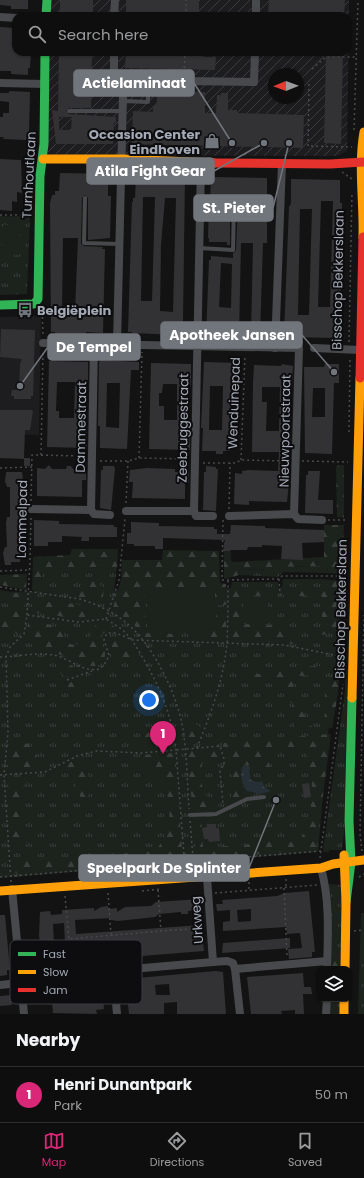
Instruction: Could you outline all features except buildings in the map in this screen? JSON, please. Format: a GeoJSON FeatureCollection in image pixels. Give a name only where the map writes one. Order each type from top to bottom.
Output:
{"type":"FeatureCollection","features":[{"type":"Feature","properties":{"kind":"main road"},"geometry":{"type":"LineString","coordinates":[[46,12],[47,0]]}},
{"type":"Feature","properties":{"kind":"main road","name":"Turnhoutlaan"},"geometry":{"type":"LineString","coordinates":[[38,299],[40,176],[43,159],[45,56]]}},
{"type":"Feature","properties":{"kind":"main road","name":"Bisschop Bekkerslaan"},"geometry":{"type":"LineString","coordinates":[[345,966],[364,206],[359,165],[364,132]]}},
{"type":"Feature","properties":{"kind":"main road"},"geometry":{"type":"LineString","coordinates":[[43,159],[122,159],[201,163],[359,165]]}},
{"type":"Feature","properties":{"kind":"main road"},"geometry":{"type":"LineString","coordinates":[[0,305],[34,304],[38,299]]}},
{"type":"Feature","properties":{"kind":"main road"},"geometry":{"type":"LineString","coordinates":[[348,866],[363,856]]}},
{"type":"Feature","properties":{"kind":"main road"},"geometry":{"type":"LineString","coordinates":[[0,891],[12,892],[364,866]]}},
{"type":"Feature","properties":{"kind":"main road"},"geometry":{"type":"LineString","coordinates":[[0,896],[12,892]]}},
{"type":"Feature","properties":{"kind":"main road"},"geometry":{"type":"LineString","coordinates":[[344,1002],[344,1014]]}},
{"type":"Feature","properties":{"kind":"street"},"geometry":{"type":"LineString","coordinates":[[114,12],[115,0]]}},
{"type":"Feature","properties":{"kind":"street"},"geometry":{"type":"LineString","coordinates":[[256,0],[256,12]]}},
{"type":"Feature","properties":{"kind":"street"},"geometry":{"type":"LineString","coordinates":[[0,17],[12,18]]}},
{"type":"Feature","properties":{"kind":"street"},"geometry":{"type":"LineString","coordinates":[[114,56],[113,64],[123,95],[118,344]]}},
{"type":"Feature","properties":{"kind":"street"},"geometry":{"type":"LineString","coordinates":[[118,80],[254,82],[255,56]]}},
{"type":"Feature","properties":{"kind":"street"},"geometry":{"type":"LineString","coordinates":[[0,83],[45,84]]}},
{"type":"Feature","properties":{"kind":"street","name":"Zeebruggestraat"},"geometry":{"type":"LineString","coordinates":[[194,511],[196,461],[196,346],[201,163]]}},
{"type":"Feature","properties":{"kind":"street"},"geometry":{"type":"LineString","coordinates":[[43,343],[275,348],[282,164]]}},
{"type":"Feature","properties":{"kind":"street","name":"Dammestraat"},"geometry":{"type":"LineString","coordinates":[[91,510],[94,344]]}},
{"type":"Feature","properties":{"kind":"street","name":"Nieuwpoortstraat"},"geometry":{"type":"LineString","coordinates":[[275,348],[299,348],[297,461],[294,514]]}},
{"type":"Feature","properties":{"kind":"street"},"geometry":{"type":"LineString","coordinates":[[314,348],[360,350]]}},
{"type":"Feature","properties":{"kind":"street"},"geometry":{"type":"LineString","coordinates":[[31,509],[91,510],[94,514],[110,515]]}},
{"type":"Feature","properties":{"kind":"street"},"geometry":{"type":"LineString","coordinates":[[126,513],[194,511],[196,516],[213,516]]}},
{"type":"Feature","properties":{"kind":"street"},"geometry":{"type":"LineString","coordinates":[[226,516],[294,514],[298,519],[322,520]]}},
{"type":"Feature","properties":{"kind":"street"},"geometry":{"type":"LineString","coordinates":[[235,969],[288,965],[327,965],[328,927],[321,868]]}},
{"type":"Feature","properties":{"kind":"street","name":"Urkweg"},"geometry":{"type":"LineString","coordinates":[[207,877],[213,962]]}},
{"type":"Feature","properties":{"kind":"street"},"geometry":{"type":"LineString","coordinates":[[12,892],[17,940]]}},
{"type":"Feature","properties":{"kind":"street"},"geometry":{"type":"LineString","coordinates":[[142,968],[227,961],[233,963],[240,1014]]}},
{"type":"Feature","properties":{"kind":"street"},"geometry":{"type":"LineString","coordinates":[[0,985],[10,985]]}},
{"type":"Feature","properties":{"kind":"street"},"geometry":{"type":"LineString","coordinates":[[326,1014],[327,1002]]}},
{"type":"Feature","properties":{"kind":"street"},"geometry":{"type":"LineString","coordinates":[[23,1004],[24,1014]]}},
{"type":"Feature","properties":{"kind":"street"},"geometry":{"type":"LineString","coordinates":[[116,1004],[117,1014]]}},
{"type":"Feature","properties":{"kind":"lane"},"geometry":{"type":"LineString","coordinates":[[123,101],[148,102],[148,80]]}},
{"type":"Feature","properties":{"kind":"lane"},"geometry":{"type":"LineString","coordinates":[[69,111],[123,111]]}},
{"type":"Feature","properties":{"kind":"lane"},"geometry":{"type":"LineString","coordinates":[[85,198],[84,244],[120,244]]}},
{"type":"Feature","properties":{"kind":"lane"},"geometry":{"type":"LineString","coordinates":[[199,248],[233,250],[234,204]]}},
{"type":"Feature","properties":{"kind":"lane"},"geometry":{"type":"LineString","coordinates":[[190,815],[223,812],[247,800],[264,797]]}},
{"type":"Feature","properties":{"kind":"path"},"geometry":{"type":"LineString","coordinates":[[186,0],[186,12]]}},
{"type":"Feature","properties":{"kind":"path"},"geometry":{"type":"LineString","coordinates":[[354,132],[358,0]]}},
{"type":"Feature","properties":{"kind":"path"},"geometry":{"type":"LineString","coordinates":[[184,81],[185,56]]}},
{"type":"Feature","properties":{"kind":"path"},"geometry":{"type":"LineString","coordinates":[[312,69],[326,57],[356,57]]}},
{"type":"Feature","properties":{"kind":"path"},"geometry":{"type":"LineString","coordinates":[[309,84],[308,146],[354,147],[359,165],[352,179]]}},
{"type":"Feature","properties":{"kind":"path","name":"Bisschop Bekkerslaan"},"geometry":{"type":"LineString","coordinates":[[348,439],[350,349],[348,333],[352,187]]}},
{"type":"Feature","properties":{"kind":"path"},"geometry":{"type":"LineString","coordinates":[[0,215],[39,215]]}},
{"type":"Feature","properties":{"kind":"path"},"geometry":{"type":"LineString","coordinates":[[38,299],[44,316],[41,455],[128,461],[139,458],[230,463],[236,463],[241,460],[348,462],[348,467]]}},
{"type":"Feature","properties":{"kind":"path"},"geometry":{"type":"LineString","coordinates":[[139,458],[143,345]]}},
{"type":"Feature","properties":{"kind":"path","name":"Wenduinepad"},"geometry":{"type":"LineString","coordinates":[[241,460],[245,347]]}},
{"type":"Feature","properties":{"kind":"path","name":"Lommelpad"},"geometry":{"type":"LineString","coordinates":[[6,657],[10,647],[24,634],[30,570],[32,455],[41,455]]}},
{"type":"Feature","properties":{"kind":"path"},"geometry":{"type":"LineString","coordinates":[[106,619],[119,580],[126,513],[128,461]]}},
{"type":"Feature","properties":{"kind":"path"},"geometry":{"type":"LineString","coordinates":[[230,463],[222,580],[279,579],[280,595]]}},
{"type":"Feature","properties":{"kind":"path"},"geometry":{"type":"LineString","coordinates":[[0,468],[32,468]]}},
{"type":"Feature","properties":{"kind":"path","name":"Bisschop Bekkerslaan"},"geometry":{"type":"LineString","coordinates":[[322,520],[347,520],[347,513]]}},
{"type":"Feature","properties":{"kind":"path"},"geometry":{"type":"LineString","coordinates":[[0,571],[30,570]]}},
{"type":"Feature","properties":{"kind":"path","name":"Bisschop Bekkerslaan"},"geometry":{"type":"LineString","coordinates":[[279,579],[282,576],[345,576],[345,583]]}},
{"type":"Feature","properties":{"kind":"path"},"geometry":{"type":"LineString","coordinates":[[197,748],[212,712],[220,685],[227,643],[228,580]]}},
{"type":"Feature","properties":{"kind":"path"},"geometry":{"type":"LineString","coordinates":[[0,587],[28,593],[80,599],[109,611],[132,628],[142,640],[163,673],[175,699],[182,724],[194,869]]}},
{"type":"Feature","properties":{"kind":"path"},"geometry":{"type":"LineString","coordinates":[[27,614],[78,622],[106,619],[123,630],[132,640],[156,679],[171,720],[176,750],[185,869]]}},
{"type":"Feature","properties":{"kind":"path","name":"Bisschop Bekkerslaan"},"geometry":{"type":"LineString","coordinates":[[363,856],[360,834],[364,615]]}},
{"type":"Feature","properties":{"kind":"path"},"geometry":{"type":"LineString","coordinates":[[67,680],[100,669],[109,655],[104,640],[108,633],[116,633],[132,640],[284,644],[344,657]]}},
{"type":"Feature","properties":{"kind":"path"},"geometry":{"type":"LineString","coordinates":[[0,657],[53,655],[80,668],[92,671]]}},
{"type":"Feature","properties":{"kind":"path"},"geometry":{"type":"LineString","coordinates":[[6,657],[8,732],[4,775],[12,892]]}},
{"type":"Feature","properties":{"kind":"path","name":"Bisschop Bekkerslaan"},"geometry":{"type":"LineString","coordinates":[[321,868],[321,852],[343,680]]}},
{"type":"Feature","properties":{"kind":"path"},"geometry":{"type":"LineString","coordinates":[[0,775],[45,772],[77,756],[96,751],[141,753],[220,746],[224,759],[224,764],[220,771],[223,812]]}},
{"type":"Feature","properties":{"kind":"path"},"geometry":{"type":"LineString","coordinates":[[0,877],[321,852]]}},
{"type":"Feature","properties":{"kind":"path"},"geometry":{"type":"LineString","coordinates":[[360,876],[364,874]]}},
{"type":"Feature","properties":{"kind":"path"},"geometry":{"type":"LineString","coordinates":[[286,879],[285,888],[288,965]]}},
{"type":"Feature","properties":{"kind":"path"},"geometry":{"type":"LineString","coordinates":[[249,882],[249,890]]}},
{"type":"Feature","properties":{"kind":"path"},"geometry":{"type":"LineString","coordinates":[[208,894],[324,884]]}},
{"type":"Feature","properties":{"kind":"path"},"geometry":{"type":"LineString","coordinates":[[158,890],[161,931]]}},
{"type":"Feature","properties":{"kind":"path"},"geometry":{"type":"LineString","coordinates":[[108,893],[111,935]]}},
{"type":"Feature","properties":{"kind":"path"},"geometry":{"type":"LineString","coordinates":[[65,896],[68,939],[210,927]]}},
{"type":"Feature","properties":{"kind":"path"},"geometry":{"type":"LineString","coordinates":[[352,931],[364,930]]}},
{"type":"Feature","properties":{"kind":"shaded area"},"geometry":{"type":"Polygon","coordinates":[[[49,0],[349,0],[349,12],[49,12],[49,0]]]}},
{"type":"Feature","properties":{"kind":"shaded area"},"geometry":{"type":"Polygon","coordinates":[[[49,56],[348,56],[347,151],[338,156],[48,155],[49,56]]]}},
{"type":"Feature","properties":{"kind":"shaded area"},"geometry":{"type":"Polygon","coordinates":[[[41,316],[39,435],[0,434],[0,317],[41,316]]]}},
{"type":"Feature","properties":{"kind":"green space"},"geometry":{"type":"Polygon","coordinates":[[[0,216],[30,217],[27,294],[0,295],[0,216]]]}},
{"type":"Feature","properties":{"kind":"green space"},"geometry":{"type":"Polygon","coordinates":[[[3,225],[20,225],[19,255],[2,254],[3,225]]]}},
{"type":"Feature","properties":{"kind":"green space"},"geometry":{"type":"Polygon","coordinates":[[[338,465],[344,465],[344,518],[337,517],[336,468],[338,465]]]}},
{"type":"Feature","properties":{"kind":"green space"},"geometry":{"type":"Polygon","coordinates":[[[324,525],[344,525],[342,574],[328,573],[327,566],[275,567],[270,570],[240,569],[239,575],[224,579],[224,543],[230,543],[232,562],[324,557],[324,525]]]}},
{"type":"Feature","properties":{"kind":"green space"},"geometry":{"type":"Polygon","coordinates":[[[72,549],[118,549],[117,567],[42,569],[41,592],[32,590],[33,557],[70,555],[72,549]]]}},
{"type":"Feature","properties":{"kind":"green space"},"geometry":{"type":"Polygon","coordinates":[[[163,550],[219,551],[220,583],[226,584],[226,605],[215,605],[215,591],[145,591],[146,633],[176,634],[176,639],[145,639],[136,627],[113,608],[121,580],[122,560],[162,560],[163,550]]]}},
{"type":"Feature","properties":{"kind":"green space"},"geometry":{"type":"Polygon","coordinates":[[[327,566],[328,573],[283,572],[278,577],[239,575],[240,569],[270,570],[275,567],[327,566]]]}},
{"type":"Feature","properties":{"kind":"green space"},"geometry":{"type":"Polygon","coordinates":[[[117,567],[114,590],[240,588],[239,582],[278,582],[278,587],[282,587],[283,579],[321,579],[321,586],[337,632],[339,631],[338,654],[335,653],[335,657],[339,658],[339,679],[333,678],[318,852],[0,878],[0,592],[41,591],[42,568],[117,567]]]}},
{"type":"Feature","properties":{"kind":"green space"},"geometry":{"type":"Polygon","coordinates":[[[27,574],[26,590],[0,585],[0,575],[27,574]]]}},
{"type":"Feature","properties":{"kind":"green space"},"geometry":{"type":"Polygon","coordinates":[[[321,579],[341,581],[339,631],[322,635],[322,596],[284,596],[282,589],[321,589],[321,579]]]}},
{"type":"Feature","properties":{"kind":"green space"},"geometry":{"type":"Polygon","coordinates":[[[93,581],[98,582],[104,589],[102,604],[76,596],[84,585],[93,581]]]}},
{"type":"Feature","properties":{"kind":"green space"},"geometry":{"type":"Polygon","coordinates":[[[232,582],[239,582],[241,587],[278,588],[278,594],[276,596],[240,595],[240,624],[276,625],[277,631],[285,632],[285,636],[293,637],[294,644],[230,639],[230,592],[232,582]]]}},
{"type":"Feature","properties":{"kind":"green space"},"geometry":{"type":"Polygon","coordinates":[[[0,590],[26,595],[21,633],[0,632],[0,607],[15,607],[13,601],[0,598],[0,590]]]}},
{"type":"Feature","properties":{"kind":"green space"},"geometry":{"type":"Polygon","coordinates":[[[147,592],[213,592],[214,630],[148,631],[147,592]]]}},
{"type":"Feature","properties":{"kind":"green space"},"geometry":{"type":"Polygon","coordinates":[[[37,601],[77,604],[102,616],[88,620],[37,613],[37,601]]]}},
{"type":"Feature","properties":{"kind":"green space"},"geometry":{"type":"Polygon","coordinates":[[[243,603],[268,603],[268,617],[243,617],[243,603]]]}},
{"type":"Feature","properties":{"kind":"green space"},"geometry":{"type":"Polygon","coordinates":[[[216,612],[226,612],[226,638],[206,639],[206,631],[216,631],[216,612]]]}},
{"type":"Feature","properties":{"kind":"green space"},"geometry":{"type":"Polygon","coordinates":[[[29,617],[58,628],[70,644],[75,645],[87,640],[93,632],[96,624],[107,621],[126,636],[115,631],[103,633],[102,642],[105,651],[104,659],[101,664],[88,666],[57,653],[50,652],[38,638],[27,634],[29,617]]]}},
{"type":"Feature","properties":{"kind":"green space"},"geometry":{"type":"Polygon","coordinates":[[[113,636],[132,644],[141,658],[111,658],[112,651],[107,641],[113,636]]]}},
{"type":"Feature","properties":{"kind":"green space"},"geometry":{"type":"Polygon","coordinates":[[[71,665],[82,672],[65,677],[60,673],[71,665]]]}},
{"type":"Feature","properties":{"kind":"green space"},"geometry":{"type":"Polygon","coordinates":[[[321,666],[321,675],[293,676],[293,688],[287,688],[279,677],[259,679],[256,687],[252,682],[250,675],[289,671],[291,667],[321,666]]]}},
{"type":"Feature","properties":{"kind":"green space"},"geometry":{"type":"Polygon","coordinates":[[[345,669],[348,670],[344,833],[342,850],[329,850],[329,852],[325,852],[323,851],[345,691],[345,669]]]}},
{"type":"Feature","properties":{"kind":"green space"},"geometry":{"type":"Polygon","coordinates":[[[94,674],[77,695],[64,689],[69,683],[94,674]]]}},
{"type":"Feature","properties":{"kind":"green space"},"geometry":{"type":"Polygon","coordinates":[[[339,679],[332,728],[323,729],[326,704],[324,683],[339,679]]]}},
{"type":"Feature","properties":{"kind":"green space"},"geometry":{"type":"Polygon","coordinates":[[[284,696],[296,700],[309,724],[315,730],[295,732],[292,703],[283,699],[284,696]]]}},
{"type":"Feature","properties":{"kind":"green space"},"geometry":{"type":"Polygon","coordinates":[[[169,720],[173,746],[142,749],[145,738],[150,730],[169,720]]]}},
{"type":"Feature","properties":{"kind":"green space"},"geometry":{"type":"Polygon","coordinates":[[[184,723],[195,724],[202,727],[192,744],[186,745],[184,723]]]}},
{"type":"Feature","properties":{"kind":"green space"},"geometry":{"type":"Polygon","coordinates":[[[331,734],[316,850],[197,858],[193,818],[201,818],[203,848],[264,843],[275,840],[291,842],[301,838],[308,829],[310,822],[312,787],[309,758],[303,751],[263,752],[272,770],[265,767],[246,765],[241,769],[244,785],[247,791],[241,800],[234,802],[231,799],[232,770],[228,757],[205,758],[201,771],[202,787],[206,795],[217,802],[219,807],[193,811],[186,750],[224,747],[224,743],[331,734]]]}},
{"type":"Feature","properties":{"kind":"green space"},"geometry":{"type":"Polygon","coordinates":[[[25,743],[32,747],[38,757],[40,770],[6,772],[8,751],[25,743]]]}},
{"type":"Feature","properties":{"kind":"green space"},"geometry":{"type":"Polygon","coordinates":[[[174,753],[183,860],[13,873],[12,862],[155,851],[165,835],[168,826],[168,798],[161,781],[146,766],[141,755],[174,753]]]}},
{"type":"Feature","properties":{"kind":"green space"},"geometry":{"type":"Polygon","coordinates":[[[84,756],[89,786],[88,797],[85,800],[81,798],[66,764],[84,756]]]}},
{"type":"Feature","properties":{"kind":"green space"},"geometry":{"type":"Polygon","coordinates":[[[29,777],[20,796],[21,821],[28,841],[19,848],[11,849],[7,778],[29,777]]]}},
{"type":"Feature","properties":{"kind":"green space"},"geometry":{"type":"Polygon","coordinates":[[[328,884],[341,885],[342,953],[331,953],[328,884]]]}},
{"type":"Feature","properties":{"kind":"green space"},"geometry":{"type":"Polygon","coordinates":[[[361,913],[364,913],[364,948],[360,948],[361,913]]]}},
{"type":"Feature","properties":{"kind":"green space"},"geometry":{"type":"Polygon","coordinates":[[[360,948],[364,948],[364,1014],[358,1014],[360,948]]]}},
{"type":"Feature","properties":{"kind":"green space"},"geometry":{"type":"Polygon","coordinates":[[[331,953],[342,953],[341,966],[331,966],[331,953]]]}},
{"type":"Feature","properties":{"kind":"green space"},"geometry":{"type":"Polygon","coordinates":[[[330,1002],[340,1002],[340,1014],[330,1014],[330,1002]]]}},
{"type":"Feature","properties":{"kind":"water"},"geometry":{"type":"Polygon","coordinates":[[[244,765],[250,767],[250,776],[252,781],[262,781],[265,788],[271,791],[261,794],[247,791],[241,778],[241,771],[244,765]]]}},
{"type":"Feature","properties":{"kind":"traffic: fast"},"geometry":{"type":"LineString","coordinates":[[46,12],[47,0]]}},
{"type":"Feature","properties":{"kind":"traffic: fast"},"geometry":{"type":"LineString","coordinates":[[0,305],[34,304],[38,299],[40,176],[44,144],[45,56]]}},
{"type":"Feature","properties":{"kind":"traffic: fast"},"geometry":{"type":"LineString","coordinates":[[346,902],[351,862],[349,821],[352,698]]}},
{"type":"Feature","properties":{"kind":"traffic: slow"},"geometry":{"type":"LineString","coordinates":[[363,237],[361,158],[364,132]]}},
{"type":"Feature","properties":{"kind":"traffic: slow"},"geometry":{"type":"LineString","coordinates":[[43,159],[122,159],[214,163]]}},
{"type":"Feature","properties":{"kind":"traffic: slow"},"geometry":{"type":"LineString","coordinates":[[352,698],[360,378]]}},
{"type":"Feature","properties":{"kind":"traffic: slow"},"geometry":{"type":"LineString","coordinates":[[344,855],[346,902],[345,966]]}},
{"type":"Feature","properties":{"kind":"traffic: slow"},"geometry":{"type":"LineString","coordinates":[[0,891],[321,868],[333,864],[364,860]]}},
{"type":"Feature","properties":{"kind":"traffic: slow"},"geometry":{"type":"LineString","coordinates":[[344,1002],[344,1014]]}},
{"type":"Feature","properties":{"kind":"traffic: jam"},"geometry":{"type":"LineString","coordinates":[[214,163],[330,164],[364,162]]}},
{"type":"Feature","properties":{"kind":"traffic: jam"},"geometry":{"type":"LineString","coordinates":[[360,378],[363,237]]}},
{"type":"Feature","properties":{"kind":"place","name":"Occasion Center Eindhoven"},"geometry":{"type":"Point","coordinates":[212,141]}},
{"type":"Feature","properties":{"kind":"place","name":"Actielaminaat"},"geometry":{"type":"Point","coordinates":[232,143]}},
{"type":"Feature","properties":{"kind":"place","name":"Atila Fight Gear"},"geometry":{"type":"Point","coordinates":[264,143]}},
{"type":"Feature","properties":{"kind":"place","name":"St. Pieter"},"geometry":{"type":"Point","coordinates":[289,143]}},
{"type":"Feature","properties":{"kind":"place","name":"Belgiëplein"},"geometry":{"type":"Point","coordinates":[25,310]}},
{"type":"Feature","properties":{"kind":"place","name":"Apotheek Jansen"},"geometry":{"type":"Point","coordinates":[334,372]}},
{"type":"Feature","properties":{"kind":"place","name":"De Tempel"},"geometry":{"type":"Point","coordinates":[20,386]}},
{"type":"Feature","properties":{"kind":"place","name":"Henri Dunantpark"},"geometry":{"type":"Point","coordinates":[163,754]}},
{"type":"Feature","properties":{"kind":"place","name":"Speelpark De Splinter"},"geometry":{"type":"Point","coordinates":[276,800]}}]}
